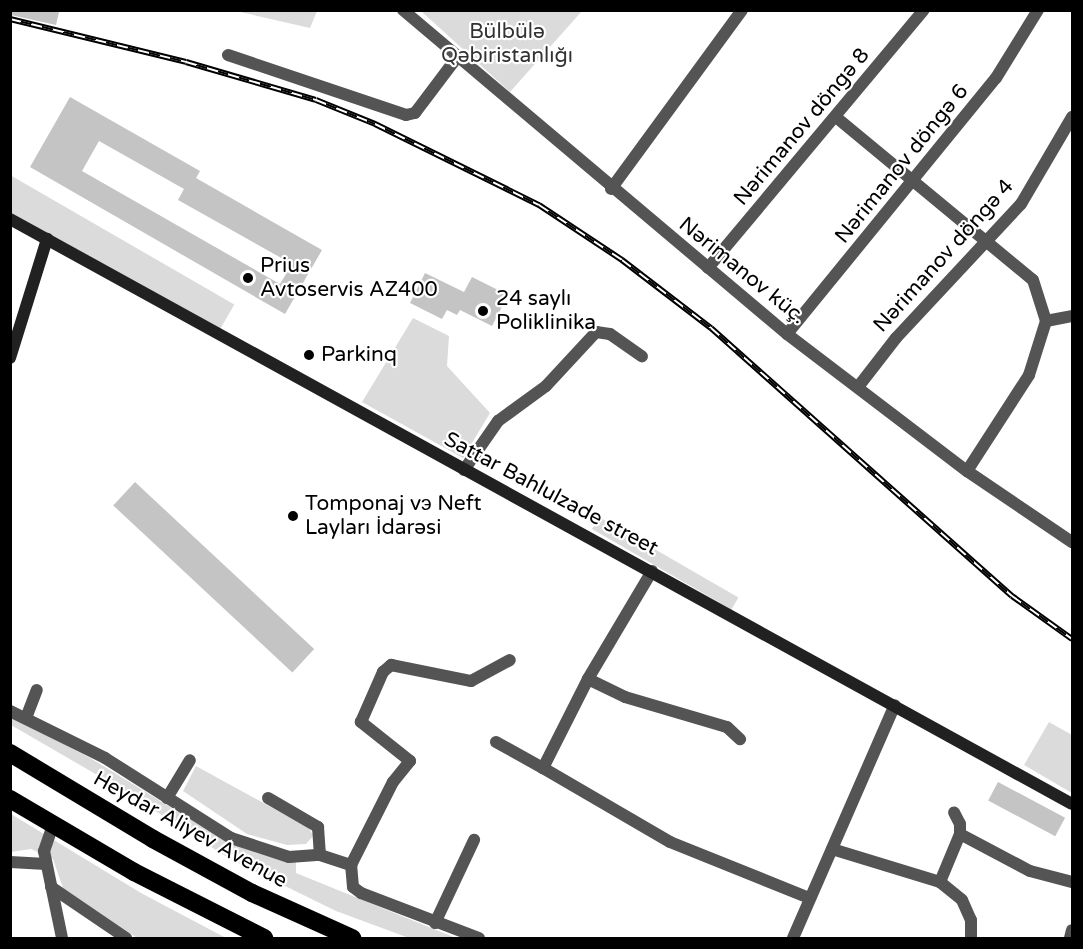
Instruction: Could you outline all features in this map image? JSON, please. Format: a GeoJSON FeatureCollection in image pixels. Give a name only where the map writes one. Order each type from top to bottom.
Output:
{"type":"FeatureCollection","features":[{"type":"Feature","properties":{"kind":"highway","name":"Heydar Aliyev Avenue"},"geometry":{"type":"LineString","coordinates":[[12,753],[153,839],[252,894],[352,939]]}},
{"type":"Feature","properties":{"kind":"highway"},"geometry":{"type":"LineString","coordinates":[[10,799],[53,825],[264,939]]}},
{"type":"Feature","properties":{"kind":"main road","name":"Sattar Bahlulzade street"},"geometry":{"type":"LineString","coordinates":[[10,219],[1072,804]]}},
{"type":"Feature","properties":{"kind":"main road"},"geometry":{"type":"LineString","coordinates":[[10,358],[47,239]]}},
{"type":"Feature","properties":{"kind":"street","name":"Nərimanov küç."},"geometry":{"type":"LineString","coordinates":[[404,10],[611,189],[787,334],[967,471],[1072,542]]}},
{"type":"Feature","properties":{"kind":"street"},"geometry":{"type":"LineString","coordinates":[[611,189],[742,10]]}},
{"type":"Feature","properties":{"kind":"street","name":"Nərimanov döngə 8"},"geometry":{"type":"LineString","coordinates":[[708,268],[837,118],[924,10]]}},
{"type":"Feature","properties":{"kind":"street","name":"Nərimanov döngə 6"},"geometry":{"type":"LineString","coordinates":[[787,334],[914,183],[996,78],[1038,10]]}},
{"type":"Feature","properties":{"kind":"street"},"geometry":{"type":"LineString","coordinates":[[228,55],[406,115],[415,113],[458,56]]}},
{"type":"Feature","properties":{"kind":"street","name":"Nərimanov döngə 4"},"geometry":{"type":"LineString","coordinates":[[858,387],[896,338],[1021,204],[1072,117]]}},
{"type":"Feature","properties":{"kind":"street"},"geometry":{"type":"LineString","coordinates":[[837,118],[1033,280],[1046,321],[1029,375],[967,471]]}},
{"type":"Feature","properties":{"kind":"street"},"geometry":{"type":"LineString","coordinates":[[1046,321],[1072,316]]}},
{"type":"Feature","properties":{"kind":"street"},"geometry":{"type":"LineString","coordinates":[[464,470],[498,421],[546,386],[596,332],[610,334],[642,356]]}},
{"type":"Feature","properties":{"kind":"street"},"geometry":{"type":"LineString","coordinates":[[543,768],[588,679],[651,571]]}},
{"type":"Feature","properties":{"kind":"street"},"geometry":{"type":"LineString","coordinates":[[478,939],[361,893],[350,879],[351,865],[393,782],[410,761],[361,722],[384,672],[400,665],[471,681],[510,660]]}},
{"type":"Feature","properties":{"kind":"street"},"geometry":{"type":"LineString","coordinates":[[588,679],[619,694],[727,727],[740,739]]}},
{"type":"Feature","properties":{"kind":"street"},"geometry":{"type":"LineString","coordinates":[[26,718],[37,690]]}},
{"type":"Feature","properties":{"kind":"street"},"geometry":{"type":"LineString","coordinates":[[793,939],[895,705]]}},
{"type":"Feature","properties":{"kind":"street"},"geometry":{"type":"LineString","coordinates":[[10,711],[105,758],[231,838],[288,857],[320,855],[351,865]]}},
{"type":"Feature","properties":{"kind":"street"},"geometry":{"type":"LineString","coordinates":[[496,742],[670,842],[809,898]]}},
{"type":"Feature","properties":{"kind":"street"},"geometry":{"type":"LineString","coordinates":[[167,798],[190,760]]}},
{"type":"Feature","properties":{"kind":"street"},"geometry":{"type":"LineString","coordinates":[[268,798],[318,827],[320,855]]}},
{"type":"Feature","properties":{"kind":"street"},"geometry":{"type":"LineString","coordinates":[[940,882],[960,834],[960,824],[954,812]]}},
{"type":"Feature","properties":{"kind":"street"},"geometry":{"type":"LineString","coordinates":[[53,825],[46,838],[46,864],[62,939]]}},
{"type":"Feature","properties":{"kind":"street"},"geometry":{"type":"LineString","coordinates":[[960,834],[1030,871],[1072,882]]}},
{"type":"Feature","properties":{"kind":"street"},"geometry":{"type":"LineString","coordinates":[[435,923],[474,840]]}},
{"type":"Feature","properties":{"kind":"street"},"geometry":{"type":"LineString","coordinates":[[832,849],[940,882],[962,900],[971,920],[970,939]]}},
{"type":"Feature","properties":{"kind":"street"},"geometry":{"type":"LineString","coordinates":[[10,862],[46,864]]}},
{"type":"Feature","properties":{"kind":"street"},"geometry":{"type":"LineString","coordinates":[[51,887],[126,939]]}},
{"type":"Feature","properties":{"kind":"street"},"geometry":{"type":"LineString","coordinates":[[1070,939],[1072,930]]}},
{"type":"Feature","properties":{"kind":"green space"},"geometry":{"type":"Polygon","coordinates":[[[236,11],[317,11],[310,28],[236,11]]]}},
{"type":"Feature","properties":{"kind":"green space","name":"Bülbülə Qəbiristanlığı"},"geometry":{"type":"Polygon","coordinates":[[[421,11],[582,11],[510,92],[421,11]]]}},
{"type":"Feature","properties":{"kind":"green space"},"geometry":{"type":"Polygon","coordinates":[[[10,175],[234,304],[218,332],[10,212],[10,175]]]}},
{"type":"Feature","properties":{"kind":"green space"},"geometry":{"type":"Polygon","coordinates":[[[413,318],[449,336],[447,366],[490,413],[463,458],[362,402],[413,318]]]}},
{"type":"Feature","properties":{"kind":"green space"},"geometry":{"type":"Polygon","coordinates":[[[599,517],[738,598],[731,610],[592,529],[599,517]]]}},
{"type":"Feature","properties":{"kind":"green space"},"geometry":{"type":"Polygon","coordinates":[[[11,716],[92,759],[227,842],[296,861],[296,873],[456,938],[409,938],[336,911],[230,859],[118,787],[11,725],[11,716]]]}},
{"type":"Feature","properties":{"kind":"green space"},"geometry":{"type":"Polygon","coordinates":[[[1049,722],[1072,735],[1072,793],[1024,765],[1049,722]]]}},
{"type":"Feature","properties":{"kind":"green space"},"geometry":{"type":"Polygon","coordinates":[[[196,766],[309,828],[313,836],[306,844],[287,845],[247,834],[183,791],[196,766]]]}},
{"type":"Feature","properties":{"kind":"green space"},"geometry":{"type":"Polygon","coordinates":[[[11,814],[141,893],[226,938],[137,938],[63,888],[53,859],[31,849],[11,852],[11,814]]]}},
{"type":"Feature","properties":{"kind":"building"},"geometry":{"type":"Polygon","coordinates":[[[11,10],[59,12],[56,25],[11,15],[11,10]]]}},
{"type":"Feature","properties":{"kind":"building"},"geometry":{"type":"Polygon","coordinates":[[[70,97],[200,171],[196,178],[322,250],[285,314],[30,167],[70,97]],[[99,141],[82,171],[280,284],[292,264],[178,200],[184,189],[99,141]]]}},
{"type":"Feature","properties":{"kind":"building"},"geometry":{"type":"Polygon","coordinates":[[[425,273],[464,292],[472,277],[508,295],[492,326],[460,310],[457,315],[447,310],[442,319],[410,303],[425,273]]]}},
{"type":"Feature","properties":{"kind":"building"},"geometry":{"type":"Polygon","coordinates":[[[135,482],[314,649],[292,672],[113,505],[135,482]]]}},
{"type":"Feature","properties":{"kind":"building"},"geometry":{"type":"Polygon","coordinates":[[[998,782],[1065,818],[1055,836],[988,801],[998,782]]]}},
{"type":"Feature","properties":{"kind":"railway"},"geometry":{"type":"LineString","coordinates":[[10,19],[186,62],[316,100],[375,124],[539,205],[622,260],[711,328],[1012,596],[1072,639]]}},
{"type":"Feature","properties":{"kind":"place","name":"Prius Avtoservis AZ400"},"geometry":{"type":"Point","coordinates":[248,278]}},
{"type":"Feature","properties":{"kind":"place","name":"24 saylı Poliklinika"},"geometry":{"type":"Point","coordinates":[483,311]}},
{"type":"Feature","properties":{"kind":"place","name":"Parkinq"},"geometry":{"type":"Point","coordinates":[309,355]}},
{"type":"Feature","properties":{"kind":"place","name":"Tomponaj vэ Neft Layları İdarəsi"},"geometry":{"type":"Point","coordinates":[293,516]}}]}
